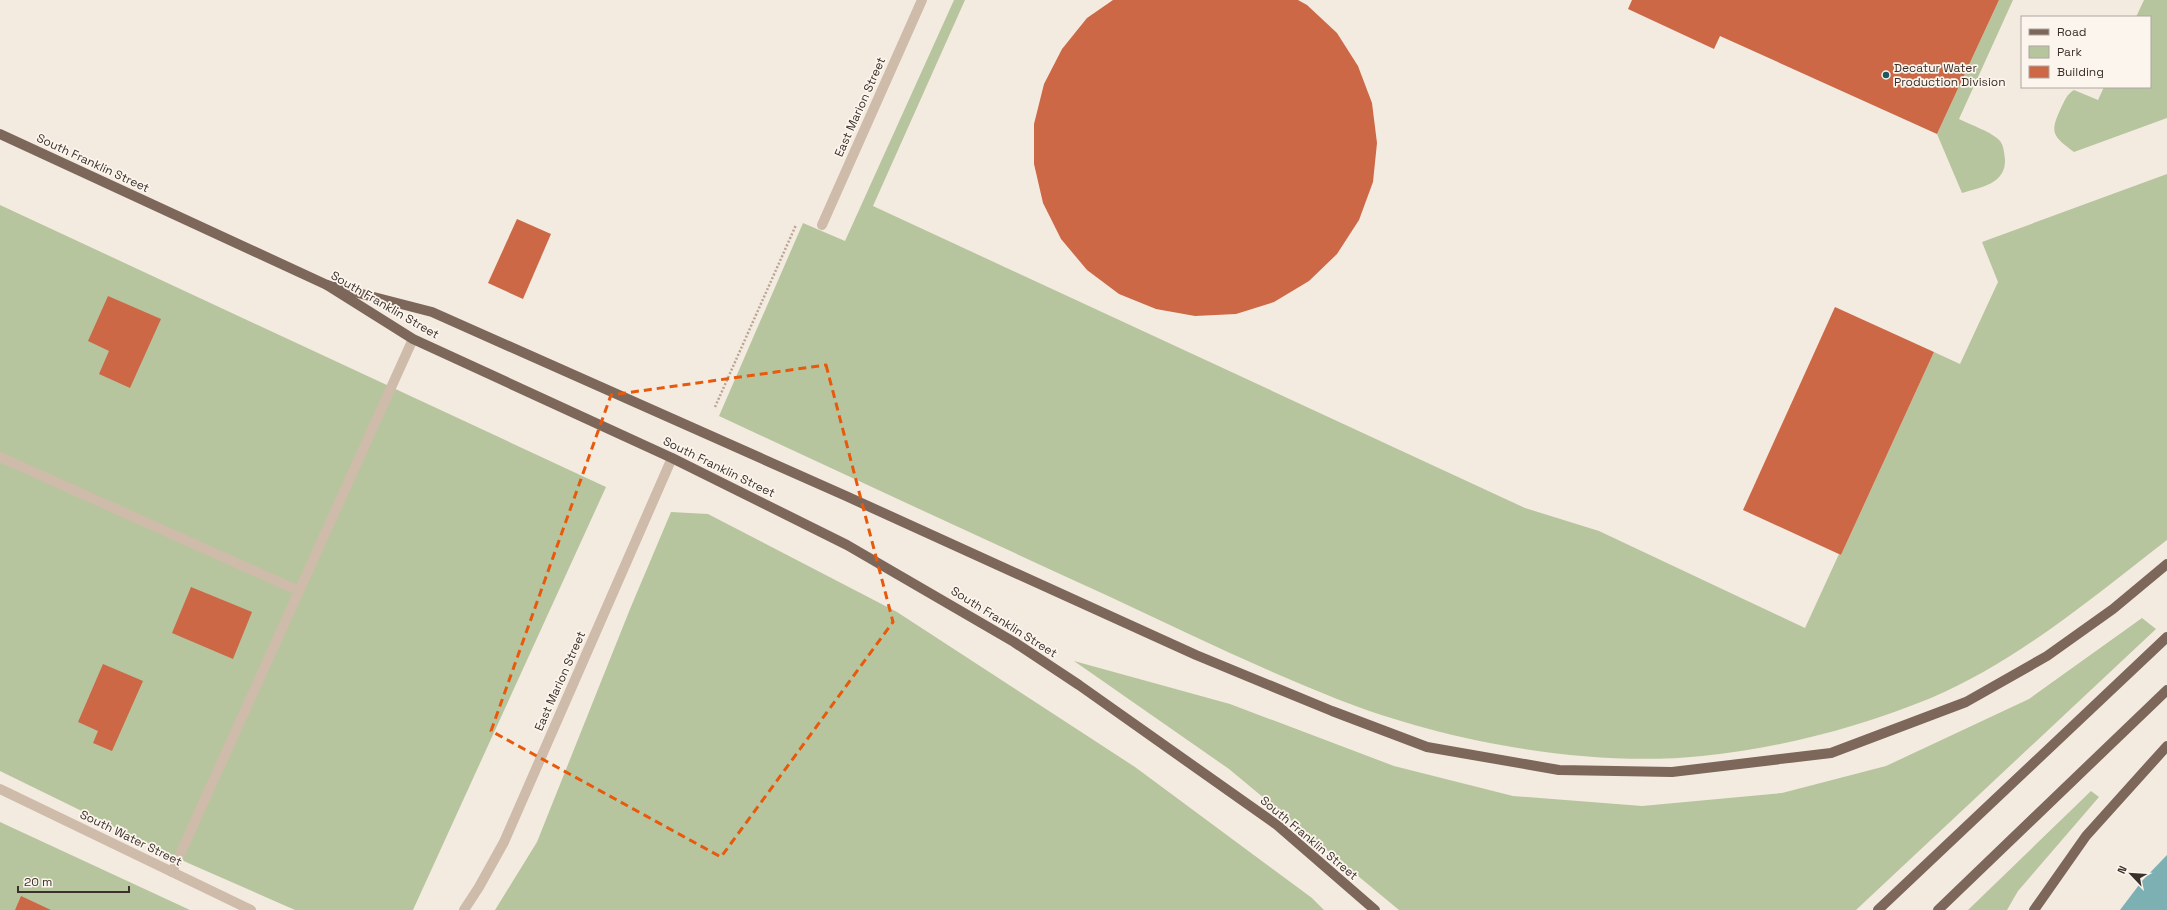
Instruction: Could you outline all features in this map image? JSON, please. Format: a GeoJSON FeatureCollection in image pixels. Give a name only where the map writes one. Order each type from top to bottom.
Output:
{"type":"FeatureCollection","features":[{"type":"Feature","properties":{"kind":"main road","name":"South Franklin Street"},"geometry":{"type":"LineString","coordinates":[[0,134],[326,285],[413,339],[672,458],[847,545],[1014,642],[1277,825],[1374,910]]}},
{"type":"Feature","properties":{"kind":"main road"},"geometry":{"type":"LineString","coordinates":[[326,285],[432,312],[846,496],[1196,655],[1332,711],[1427,747],[1559,770],[1672,772],[1831,753],[1973,698],[2047,656],[2113,609],[2167,564]]}},
{"type":"Feature","properties":{"kind":"main road"},"geometry":{"type":"LineString","coordinates":[[1878,910],[2167,637]]}},
{"type":"Feature","properties":{"kind":"main road"},"geometry":{"type":"LineString","coordinates":[[1938,910],[2167,690]]}},
{"type":"Feature","properties":{"kind":"main road"},"geometry":{"type":"LineString","coordinates":[[2034,910],[2086,836],[2167,746]]}},
{"type":"Feature","properties":{"kind":"street","name":"East Marion Street"},"geometry":{"type":"LineString","coordinates":[[822,225],[922,0]]}},
{"type":"Feature","properties":{"kind":"street"},"geometry":{"type":"LineString","coordinates":[[172,872],[413,339]]}},
{"type":"Feature","properties":{"kind":"street"},"geometry":{"type":"LineString","coordinates":[[0,457],[299,591]]}},
{"type":"Feature","properties":{"kind":"street","name":"East Marion Street"},"geometry":{"type":"LineString","coordinates":[[464,910],[479,887],[504,842],[672,458]]}},
{"type":"Feature","properties":{"kind":"street","name":"South Water Street"},"geometry":{"type":"LineString","coordinates":[[0,790],[251,910]]}},
{"type":"Feature","properties":{"kind":"path"},"geometry":{"type":"LineString","coordinates":[[715,407],[798,221]]}},
{"type":"Feature","properties":{"kind":"highlighted area"},"geometry":{"type":"Polygon","coordinates":[[[826,365],[893,622],[721,857],[491,731],[611,395],[826,365]]]}},
{"type":"Feature","properties":{"kind":"green space"},"geometry":{"type":"Polygon","coordinates":[[[954,0],[965,0],[873,206],[1525,508],[1599,531],[1805,628],[1839,554],[1841,555],[1934,352],[1960,364],[1998,282],[1982,242],[2167,174],[2167,540],[2083,605],[2024,647],[1963,683],[1931,698],[1875,719],[1818,735],[1760,748],[1702,756],[1658,759],[1612,758],[1516,748],[1469,739],[1378,714],[1337,699],[1250,662],[719,416],[803,223],[845,241],[954,0]]]}},
{"type":"Feature","properties":{"kind":"green space"},"geometry":{"type":"Polygon","coordinates":[[[1999,0],[2013,0],[1959,119],[1987,132],[2000,141],[2004,152],[2004,167],[1997,179],[1991,183],[1962,193],[1937,134],[1999,0]]]}},
{"type":"Feature","properties":{"kind":"green space"},"geometry":{"type":"Polygon","coordinates":[[[2144,0],[2167,0],[2167,118],[2074,152],[2057,138],[2054,129],[2057,116],[2070,93],[2074,90],[2098,100],[2104,88],[2151,88],[2151,16],[2136,16],[2144,0]]]}},
{"type":"Feature","properties":{"kind":"green space"},"geometry":{"type":"Polygon","coordinates":[[[0,205],[606,487],[413,910],[295,910],[188,863],[0,771],[0,205]]]}},
{"type":"Feature","properties":{"kind":"green space"},"geometry":{"type":"Polygon","coordinates":[[[671,512],[708,514],[897,612],[1135,767],[1312,898],[1324,910],[495,910],[537,842],[630,609],[671,512]]]}},
{"type":"Feature","properties":{"kind":"green space"},"geometry":{"type":"Polygon","coordinates":[[[2142,618],[2156,629],[1856,910],[1399,910],[1229,769],[1074,661],[1230,704],[1394,766],[1513,796],[1642,806],[1782,793],[1886,766],[2029,699],[2142,618]]]}},
{"type":"Feature","properties":{"kind":"green space"},"geometry":{"type":"Polygon","coordinates":[[[2091,791],[2099,797],[2018,891],[2007,910],[1968,910],[2091,791]]]}},
{"type":"Feature","properties":{"kind":"green space"},"geometry":{"type":"Polygon","coordinates":[[[0,822],[190,910],[0,910],[0,822]]]}},
{"type":"Feature","properties":{"kind":"water"},"geometry":{"type":"Polygon","coordinates":[[[2167,855],[2167,910],[2120,910],[2142,881],[2167,855]]]}},
{"type":"Feature","properties":{"kind":"building"},"geometry":{"type":"Polygon","coordinates":[[[1113,0],[1298,0],[1307,5],[1337,33],[1358,66],[1372,103],[1377,143],[1373,182],[1359,220],[1337,254],[1309,281],[1274,302],[1236,314],[1195,316],[1156,309],[1119,294],[1087,270],[1061,239],[1043,203],[1034,164],[1034,124],[1044,84],[1062,49],[1087,18],[1113,0]]]}},
{"type":"Feature","properties":{"kind":"building","name":"Decatur Water Production Division"},"geometry":{"type":"Polygon","coordinates":[[[1632,0],[1999,0],[1937,134],[1720,36],[1714,49],[1628,9],[1632,0]]]}},
{"type":"Feature","properties":{"kind":"building"},"geometry":{"type":"Polygon","coordinates":[[[517,219],[551,234],[523,299],[488,283],[517,219]]]}},
{"type":"Feature","properties":{"kind":"building"},"geometry":{"type":"Polygon","coordinates":[[[108,296],[161,319],[130,388],[99,374],[109,351],[88,341],[108,296]]]}},
{"type":"Feature","properties":{"kind":"building"},"geometry":{"type":"Polygon","coordinates":[[[1835,307],[1934,352],[1841,555],[1743,510],[1835,307]]]}},
{"type":"Feature","properties":{"kind":"building"},"geometry":{"type":"Polygon","coordinates":[[[191,587],[252,612],[233,659],[172,633],[191,587]]]}},
{"type":"Feature","properties":{"kind":"building"},"geometry":{"type":"Polygon","coordinates":[[[103,664],[143,681],[112,751],[93,743],[98,731],[78,722],[103,664]]]}},
{"type":"Feature","properties":{"kind":"building"},"geometry":{"type":"Polygon","coordinates":[[[21,896],[51,910],[15,910],[21,896]]]}},
{"type":"Feature","properties":{"kind":"place","name":"Decatur Water Production Division"},"geometry":{"type":"Point","coordinates":[1886,75]}}]}
